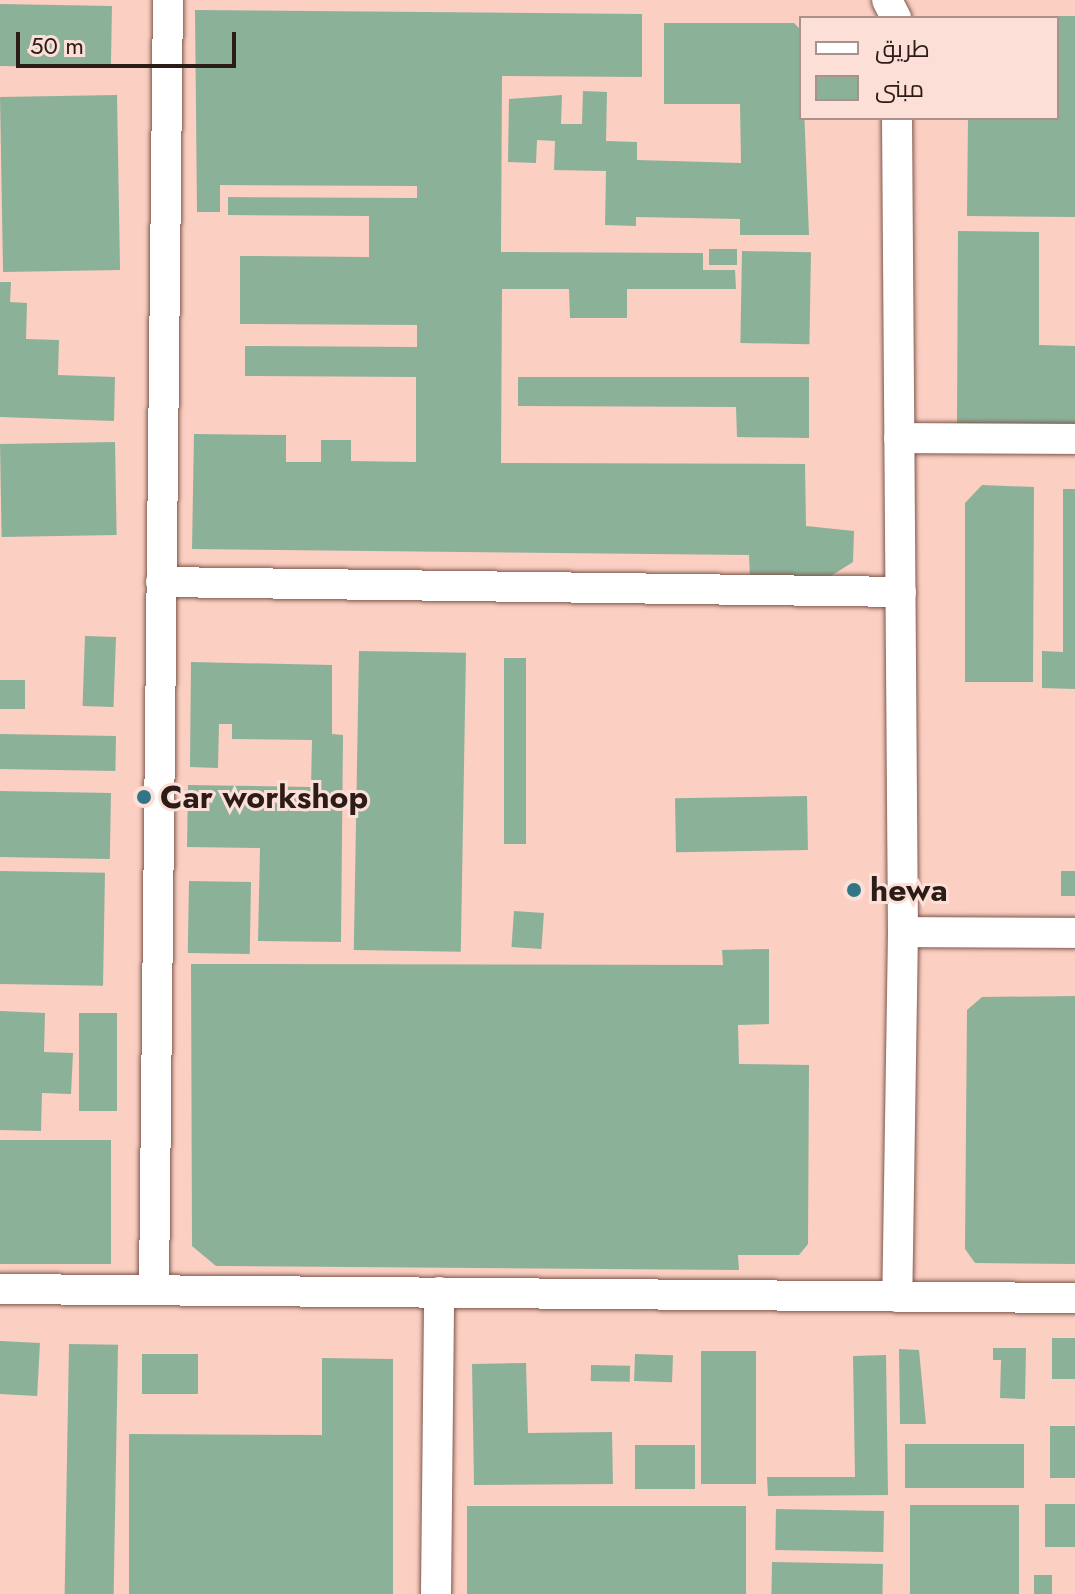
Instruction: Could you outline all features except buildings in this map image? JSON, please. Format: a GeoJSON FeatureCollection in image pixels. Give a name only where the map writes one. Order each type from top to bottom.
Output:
{"type":"FeatureCollection","features":[{"type":"Feature","properties":{"kind":"street"},"geometry":{"type":"LineString","coordinates":[[154,1288],[168,0]]}},
{"type":"Feature","properties":{"kind":"street"},"geometry":{"type":"LineString","coordinates":[[897,120],[903,932],[897,1297]]}},
{"type":"Feature","properties":{"kind":"street"},"geometry":{"type":"LineString","coordinates":[[899,438],[1075,439]]}},
{"type":"Feature","properties":{"kind":"street"},"geometry":{"type":"LineString","coordinates":[[161,582],[901,592]]}},
{"type":"Feature","properties":{"kind":"street"},"geometry":{"type":"LineString","coordinates":[[903,932],[1075,933]]}},
{"type":"Feature","properties":{"kind":"street"},"geometry":{"type":"LineString","coordinates":[[0,1289],[1075,1298]]}},
{"type":"Feature","properties":{"kind":"street"},"geometry":{"type":"LineString","coordinates":[[436,1594],[439,1292]]}},
{"type":"Feature","properties":{"kind":"place","name":"Car workshop"},"geometry":{"type":"Point","coordinates":[144,797]}},
{"type":"Feature","properties":{"kind":"place","name":"hewa"},"geometry":{"type":"Point","coordinates":[854,890]}}]}
